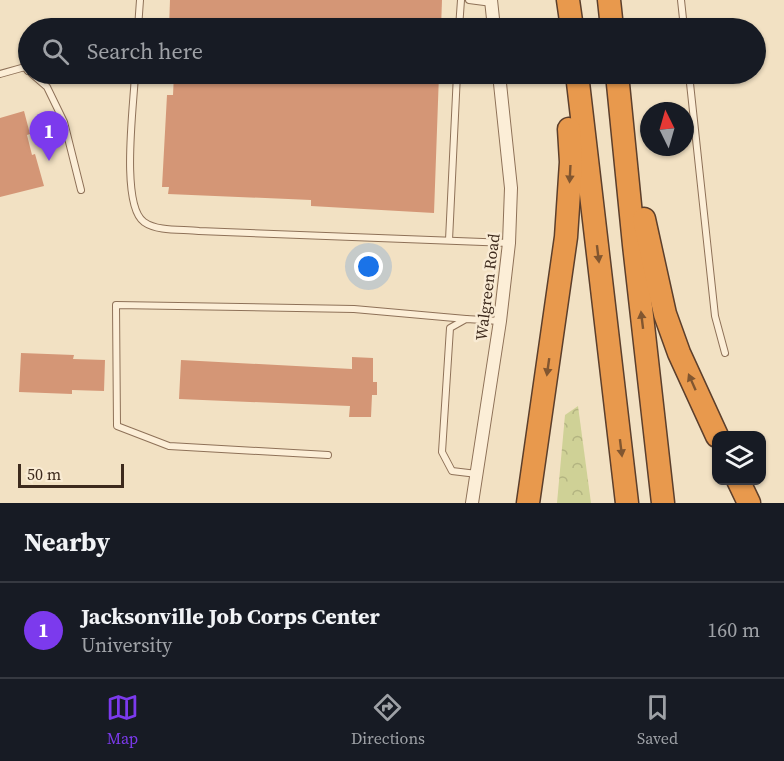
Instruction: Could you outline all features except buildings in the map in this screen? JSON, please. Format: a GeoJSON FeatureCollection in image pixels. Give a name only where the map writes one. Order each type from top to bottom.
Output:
{"type":"FeatureCollection","features":[{"type":"Feature","properties":{"kind":"highway"},"geometry":{"type":"LineString","coordinates":[[566,18],[567,0]]}},
{"type":"Feature","properties":{"kind":"highway"},"geometry":{"type":"LineString","coordinates":[[567,0],[570,18]]}},
{"type":"Feature","properties":{"kind":"highway"},"geometry":{"type":"LineString","coordinates":[[609,0],[611,18]]}},
{"type":"Feature","properties":{"kind":"highway"},"geometry":{"type":"LineString","coordinates":[[528,503],[566,237],[571,162],[567,84]]}},
{"type":"Feature","properties":{"kind":"highway"},"geometry":{"type":"LineString","coordinates":[[578,84],[627,503]]}},
{"type":"Feature","properties":{"kind":"highway"},"geometry":{"type":"LineString","coordinates":[[618,84],[663,503]]}},
{"type":"Feature","properties":{"kind":"highway"},"geometry":{"type":"LineString","coordinates":[[622,117],[657,283],[666,314],[679,353],[715,431]]}},
{"type":"Feature","properties":{"kind":"highway"},"geometry":{"type":"LineString","coordinates":[[740,485],[748,503]]}},
{"type":"Feature","properties":{"kind":"street"},"geometry":{"type":"LineString","coordinates":[[492,1],[493,18]]}},
{"type":"Feature","properties":{"kind":"street","name":"Walgreen Road"},"geometry":{"type":"LineString","coordinates":[[472,503],[500,321],[509,243],[511,188],[500,84]]}},
{"type":"Feature","properties":{"kind":"lane"},"geometry":{"type":"LineString","coordinates":[[139,18],[140,0]]}},
{"type":"Feature","properties":{"kind":"lane"},"geometry":{"type":"LineString","coordinates":[[459,18],[460,0]]}},
{"type":"Feature","properties":{"kind":"lane"},"geometry":{"type":"LineString","coordinates":[[469,0],[492,1]]}},
{"type":"Feature","properties":{"kind":"lane"},"geometry":{"type":"LineString","coordinates":[[681,0],[683,18]]}},
{"type":"Feature","properties":{"kind":"lane"},"geometry":{"type":"LineString","coordinates":[[0,74],[18,69]]}},
{"type":"Feature","properties":{"kind":"lane"},"geometry":{"type":"LineString","coordinates":[[44,84],[64,122],[81,190]]}},
{"type":"Feature","properties":{"kind":"lane"},"geometry":{"type":"LineString","coordinates":[[134,84],[129,178],[136,212],[143,221],[153,227],[199,231],[509,243]]}},
{"type":"Feature","properties":{"kind":"lane"},"geometry":{"type":"LineString","coordinates":[[449,240],[457,84]]}},
{"type":"Feature","properties":{"kind":"lane"},"geometry":{"type":"LineString","coordinates":[[690,84],[716,316],[725,353]]}},
{"type":"Feature","properties":{"kind":"lane"},"geometry":{"type":"LineString","coordinates":[[328,455],[169,446],[117,426],[116,305],[354,309],[500,321]]}},
{"type":"Feature","properties":{"kind":"lane"},"geometry":{"type":"LineString","coordinates":[[466,318],[450,328],[442,452],[452,471],[478,474]]}},
{"type":"Feature","properties":{"kind":"green space"},"geometry":{"type":"Polygon","coordinates":[[[578,406],[591,503],[557,503],[565,415],[578,406]]]}},
{"type":"Feature","properties":{"kind":"place","name":"Jacksonville Job Corps Center"},"geometry":{"type":"Point","coordinates":[49,161]}}]}
